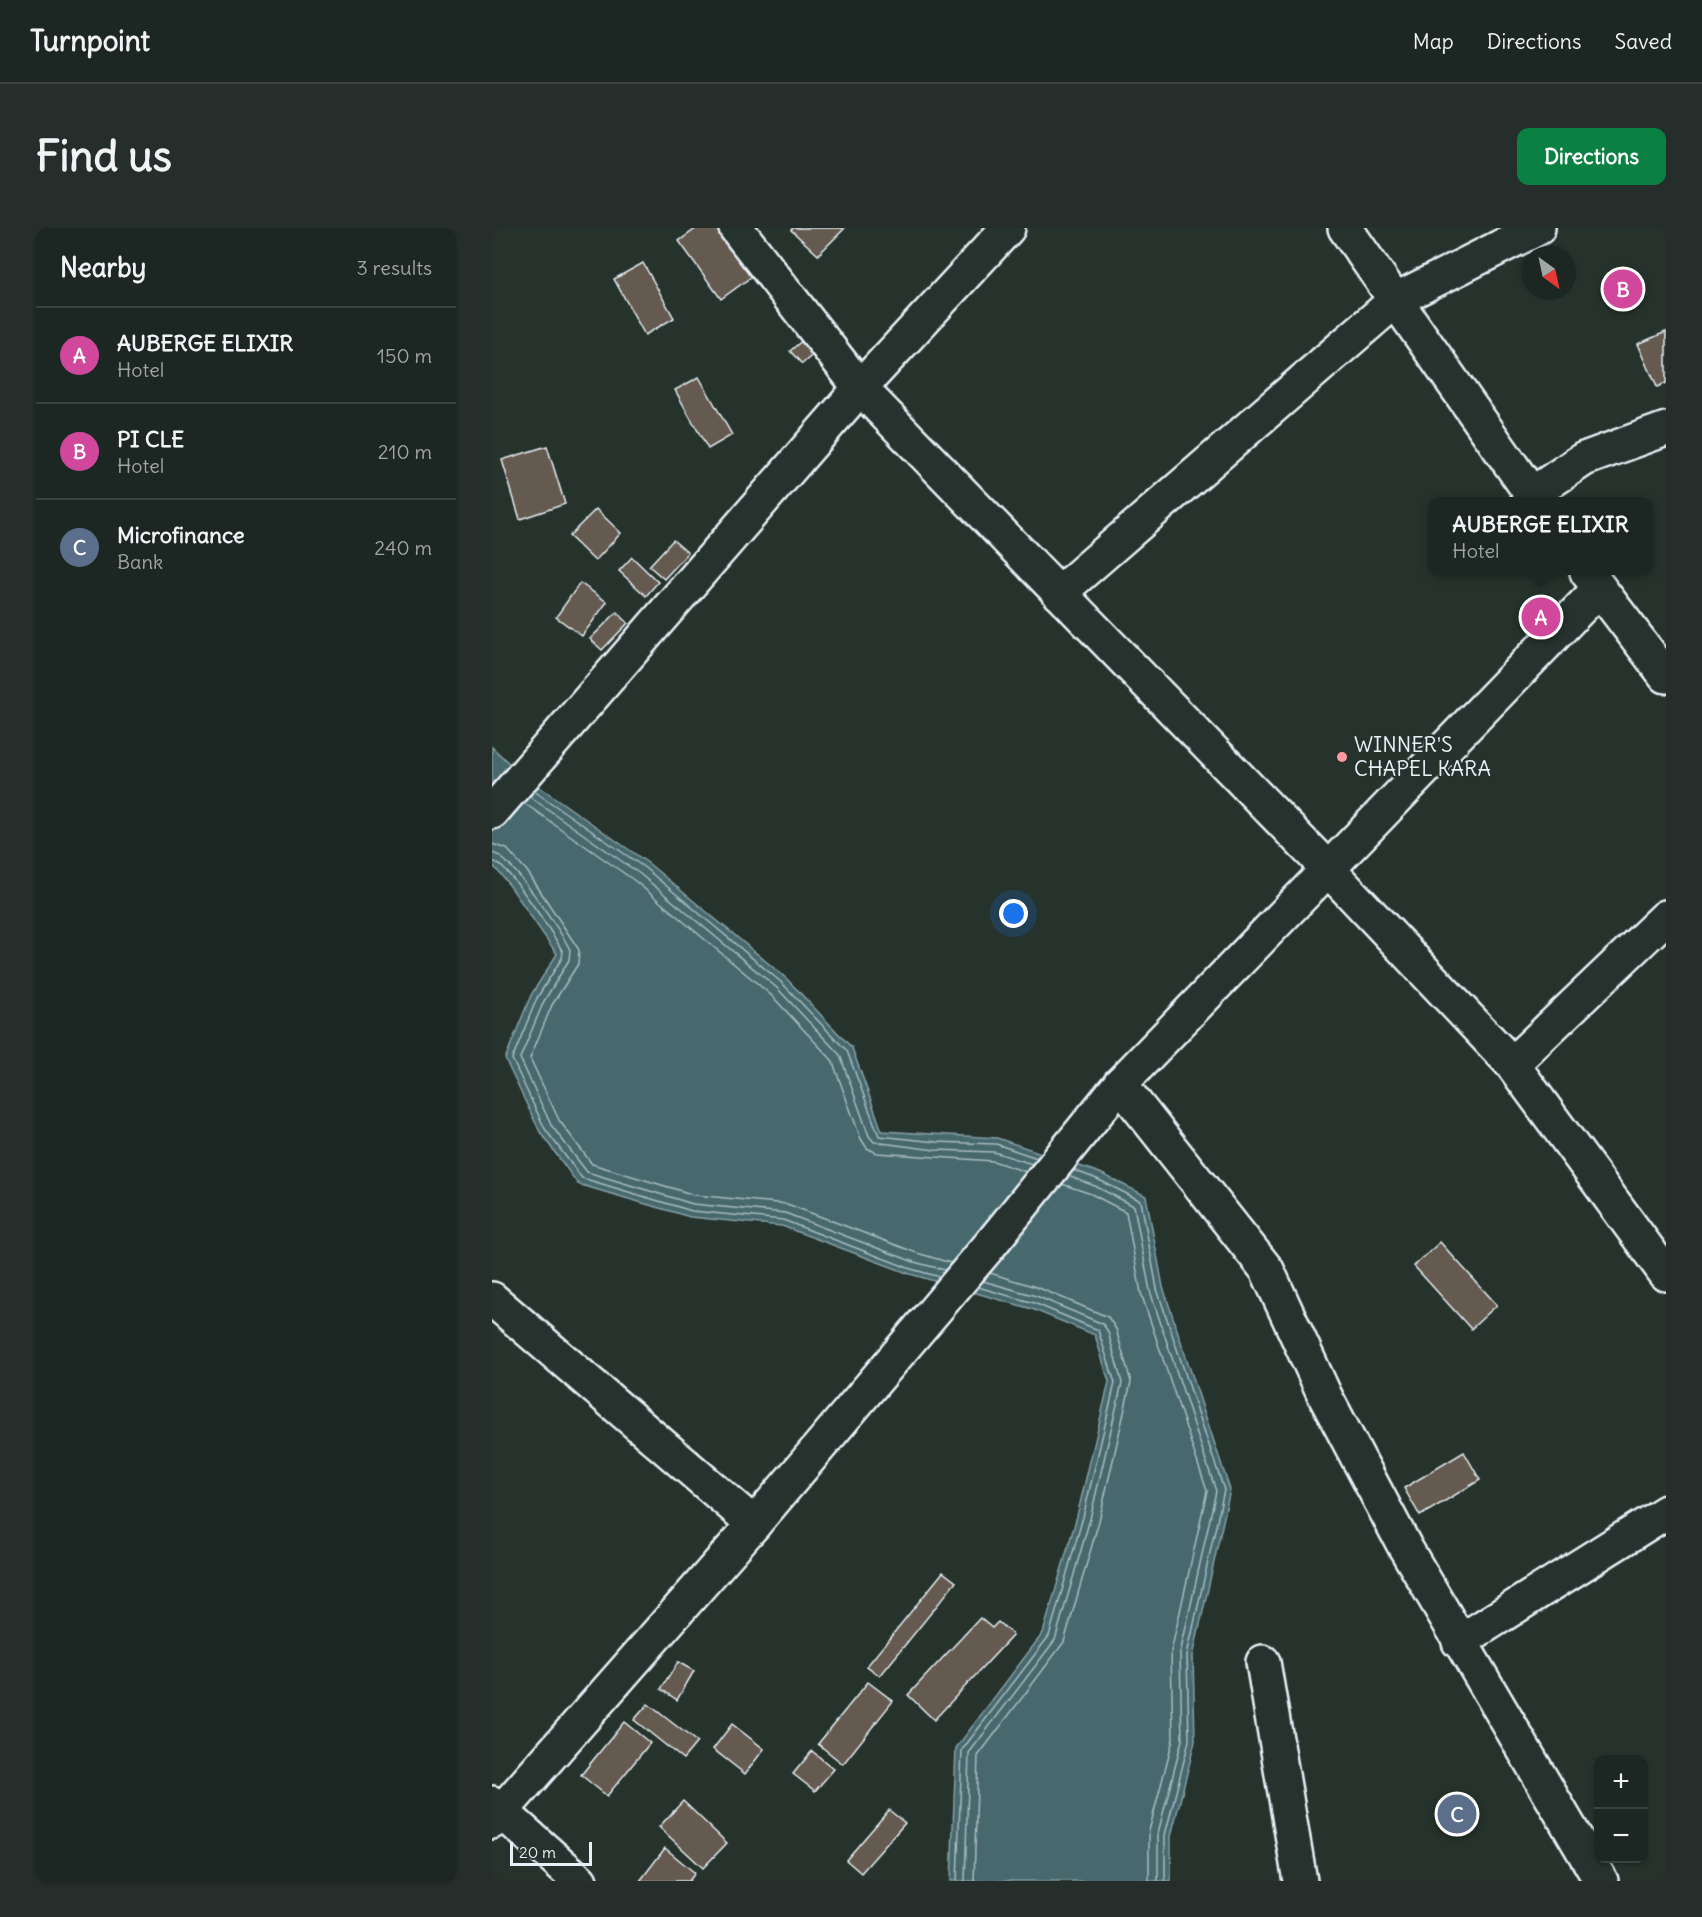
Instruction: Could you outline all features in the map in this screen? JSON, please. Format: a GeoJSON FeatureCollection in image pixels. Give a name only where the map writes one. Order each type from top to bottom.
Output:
{"type":"FeatureCollection","features":[{"type":"Feature","properties":{"kind":"street"},"geometry":{"type":"LineString","coordinates":[[736,228],[860,388],[1326,867],[1512,1064],[1666,1274]]}},
{"type":"Feature","properties":{"kind":"street"},"geometry":{"type":"LineString","coordinates":[[492,812],[860,388],[1008,228]]}},
{"type":"Feature","properties":{"kind":"street"},"geometry":{"type":"LineString","coordinates":[[1345,228],[1534,497]]}},
{"type":"Feature","properties":{"kind":"street"},"geometry":{"type":"LineString","coordinates":[[1059,593],[1397,299],[1538,228]]}},
{"type":"Feature","properties":{"kind":"street"},"geometry":{"type":"LineString","coordinates":[[1536,497],[1584,459],[1666,429]]}},
{"type":"Feature","properties":{"kind":"street"},"geometry":{"type":"LineString","coordinates":[[580,1881],[495,1812],[754,1524],[990,1245],[1120,1084],[1326,867],[1592,580],[1666,676]]}},
{"type":"Feature","properties":{"kind":"street"},"geometry":{"type":"LineString","coordinates":[[1512,1064],[1666,917]]}},
{"type":"Feature","properties":{"kind":"street"},"geometry":{"type":"LineString","coordinates":[[1120,1084],[1267,1270],[1325,1396],[1459,1642],[1601,1881]]}},
{"type":"Feature","properties":{"kind":"street"},"geometry":{"type":"LineString","coordinates":[[492,1299],[754,1524]]}},
{"type":"Feature","properties":{"kind":"street"},"geometry":{"type":"LineString","coordinates":[[1459,1642],[1666,1512]]}},
{"type":"Feature","properties":{"kind":"street"},"geometry":{"type":"LineString","coordinates":[[1263,1662],[1300,1881]]}},
{"type":"Feature","properties":{"kind":"water"},"geometry":{"type":"Polygon","coordinates":[[[492,747],[517,771],[648,863],[786,978],[852,1048],[882,1131],[997,1138],[1100,1173],[1146,1196],[1163,1287],[1230,1490],[1193,1656],[1195,1742],[1171,1836],[1171,1881],[951,1881],[956,1748],[1043,1633],[1077,1516],[1109,1382],[1095,1335],[1032,1309],[910,1274],[782,1226],[690,1217],[578,1184],[540,1132],[505,1059],[531,995],[557,954],[492,864],[492,747]]]}},
{"type":"Feature","properties":{"kind":"building"},"geometry":{"type":"Polygon","coordinates":[[[697,228],[716,228],[751,277],[721,299],[679,241],[697,228]]]}},
{"type":"Feature","properties":{"kind":"building"},"geometry":{"type":"Polygon","coordinates":[[[793,228],[844,229],[818,255],[791,230],[793,228]]]}},
{"type":"Feature","properties":{"kind":"building"},"geometry":{"type":"Polygon","coordinates":[[[643,263],[674,318],[645,335],[614,279],[643,263]]]}},
{"type":"Feature","properties":{"kind":"building"},"geometry":{"type":"Polygon","coordinates":[[[1666,332],[1666,383],[1657,387],[1638,344],[1666,332]]]}},
{"type":"Feature","properties":{"kind":"building"},"geometry":{"type":"Polygon","coordinates":[[[805,338],[816,352],[802,364],[790,351],[805,338]]]}},
{"type":"Feature","properties":{"kind":"building"},"geometry":{"type":"Polygon","coordinates":[[[699,377],[732,435],[708,449],[675,390],[699,377]]]}},
{"type":"Feature","properties":{"kind":"building"},"geometry":{"type":"Polygon","coordinates":[[[547,446],[565,504],[520,519],[502,460],[547,446]]]}},
{"type":"Feature","properties":{"kind":"building"},"geometry":{"type":"Polygon","coordinates":[[[596,509],[621,533],[595,561],[569,536],[596,509]]]}},
{"type":"Feature","properties":{"kind":"building"},"geometry":{"type":"Polygon","coordinates":[[[673,540],[688,553],[664,579],[649,566],[673,540]]]}},
{"type":"Feature","properties":{"kind":"building"},"geometry":{"type":"Polygon","coordinates":[[[632,557],[658,582],[646,596],[619,571],[632,557]]]}},
{"type":"Feature","properties":{"kind":"building"},"geometry":{"type":"Polygon","coordinates":[[[580,583],[607,602],[582,636],[556,617],[580,583]]]}},
{"type":"Feature","properties":{"kind":"building"},"geometry":{"type":"Polygon","coordinates":[[[617,612],[628,623],[602,650],[590,639],[617,612]]]}},
{"type":"Feature","properties":{"kind":"building"},"geometry":{"type":"Polygon","coordinates":[[[1440,1242],[1497,1305],[1471,1329],[1414,1266],[1440,1242]]]}},
{"type":"Feature","properties":{"kind":"building"},"geometry":{"type":"Polygon","coordinates":[[[1464,1452],[1480,1480],[1420,1516],[1404,1488],[1464,1452]]]}},
{"type":"Feature","properties":{"kind":"building"},"geometry":{"type":"Polygon","coordinates":[[[943,1572],[956,1582],[880,1676],[867,1666],[943,1572]]]}},
{"type":"Feature","properties":{"kind":"building"},"geometry":{"type":"Polygon","coordinates":[[[980,1618],[992,1628],[998,1622],[1013,1635],[934,1720],[908,1695],[980,1618]]]}},
{"type":"Feature","properties":{"kind":"building"},"geometry":{"type":"Polygon","coordinates":[[[678,1662],[694,1671],[677,1700],[661,1689],[678,1662]]]}},
{"type":"Feature","properties":{"kind":"building"},"geometry":{"type":"Polygon","coordinates":[[[868,1682],[893,1701],[843,1764],[818,1744],[868,1682]]]}},
{"type":"Feature","properties":{"kind":"building"},"geometry":{"type":"Polygon","coordinates":[[[648,1704],[697,1742],[683,1759],[634,1720],[648,1704]]]}},
{"type":"Feature","properties":{"kind":"building"},"geometry":{"type":"Polygon","coordinates":[[[624,1722],[650,1743],[607,1796],[581,1775],[624,1722]]]}},
{"type":"Feature","properties":{"kind":"building"},"geometry":{"type":"Polygon","coordinates":[[[732,1724],[764,1749],[745,1774],[713,1749],[732,1724]]]}},
{"type":"Feature","properties":{"kind":"building"},"geometry":{"type":"Polygon","coordinates":[[[812,1751],[834,1769],[815,1791],[793,1774],[812,1751]]]}},
{"type":"Feature","properties":{"kind":"building"},"geometry":{"type":"Polygon","coordinates":[[[683,1801],[727,1843],[703,1868],[659,1827],[683,1801]]]}},
{"type":"Feature","properties":{"kind":"building"},"geometry":{"type":"Polygon","coordinates":[[[889,1810],[905,1823],[861,1873],[846,1860],[889,1810]]]}},
{"type":"Feature","properties":{"kind":"building"},"geometry":{"type":"Polygon","coordinates":[[[665,1848],[695,1873],[689,1881],[640,1881],[665,1848]]]}},
{"type":"Feature","properties":{"kind":"place","name":"PI CLE"},"geometry":{"type":"Point","coordinates":[1623,289]}},
{"type":"Feature","properties":{"kind":"place","name":"AUBERGE ELIXIR"},"geometry":{"type":"Point","coordinates":[1541,617]}},
{"type":"Feature","properties":{"kind":"place","name":"WINNER'S CHAPEL KARA"},"geometry":{"type":"Point","coordinates":[1342,757]}},
{"type":"Feature","properties":{"kind":"place","name":"Microfinance"},"geometry":{"type":"Point","coordinates":[1457,1814]}}]}
